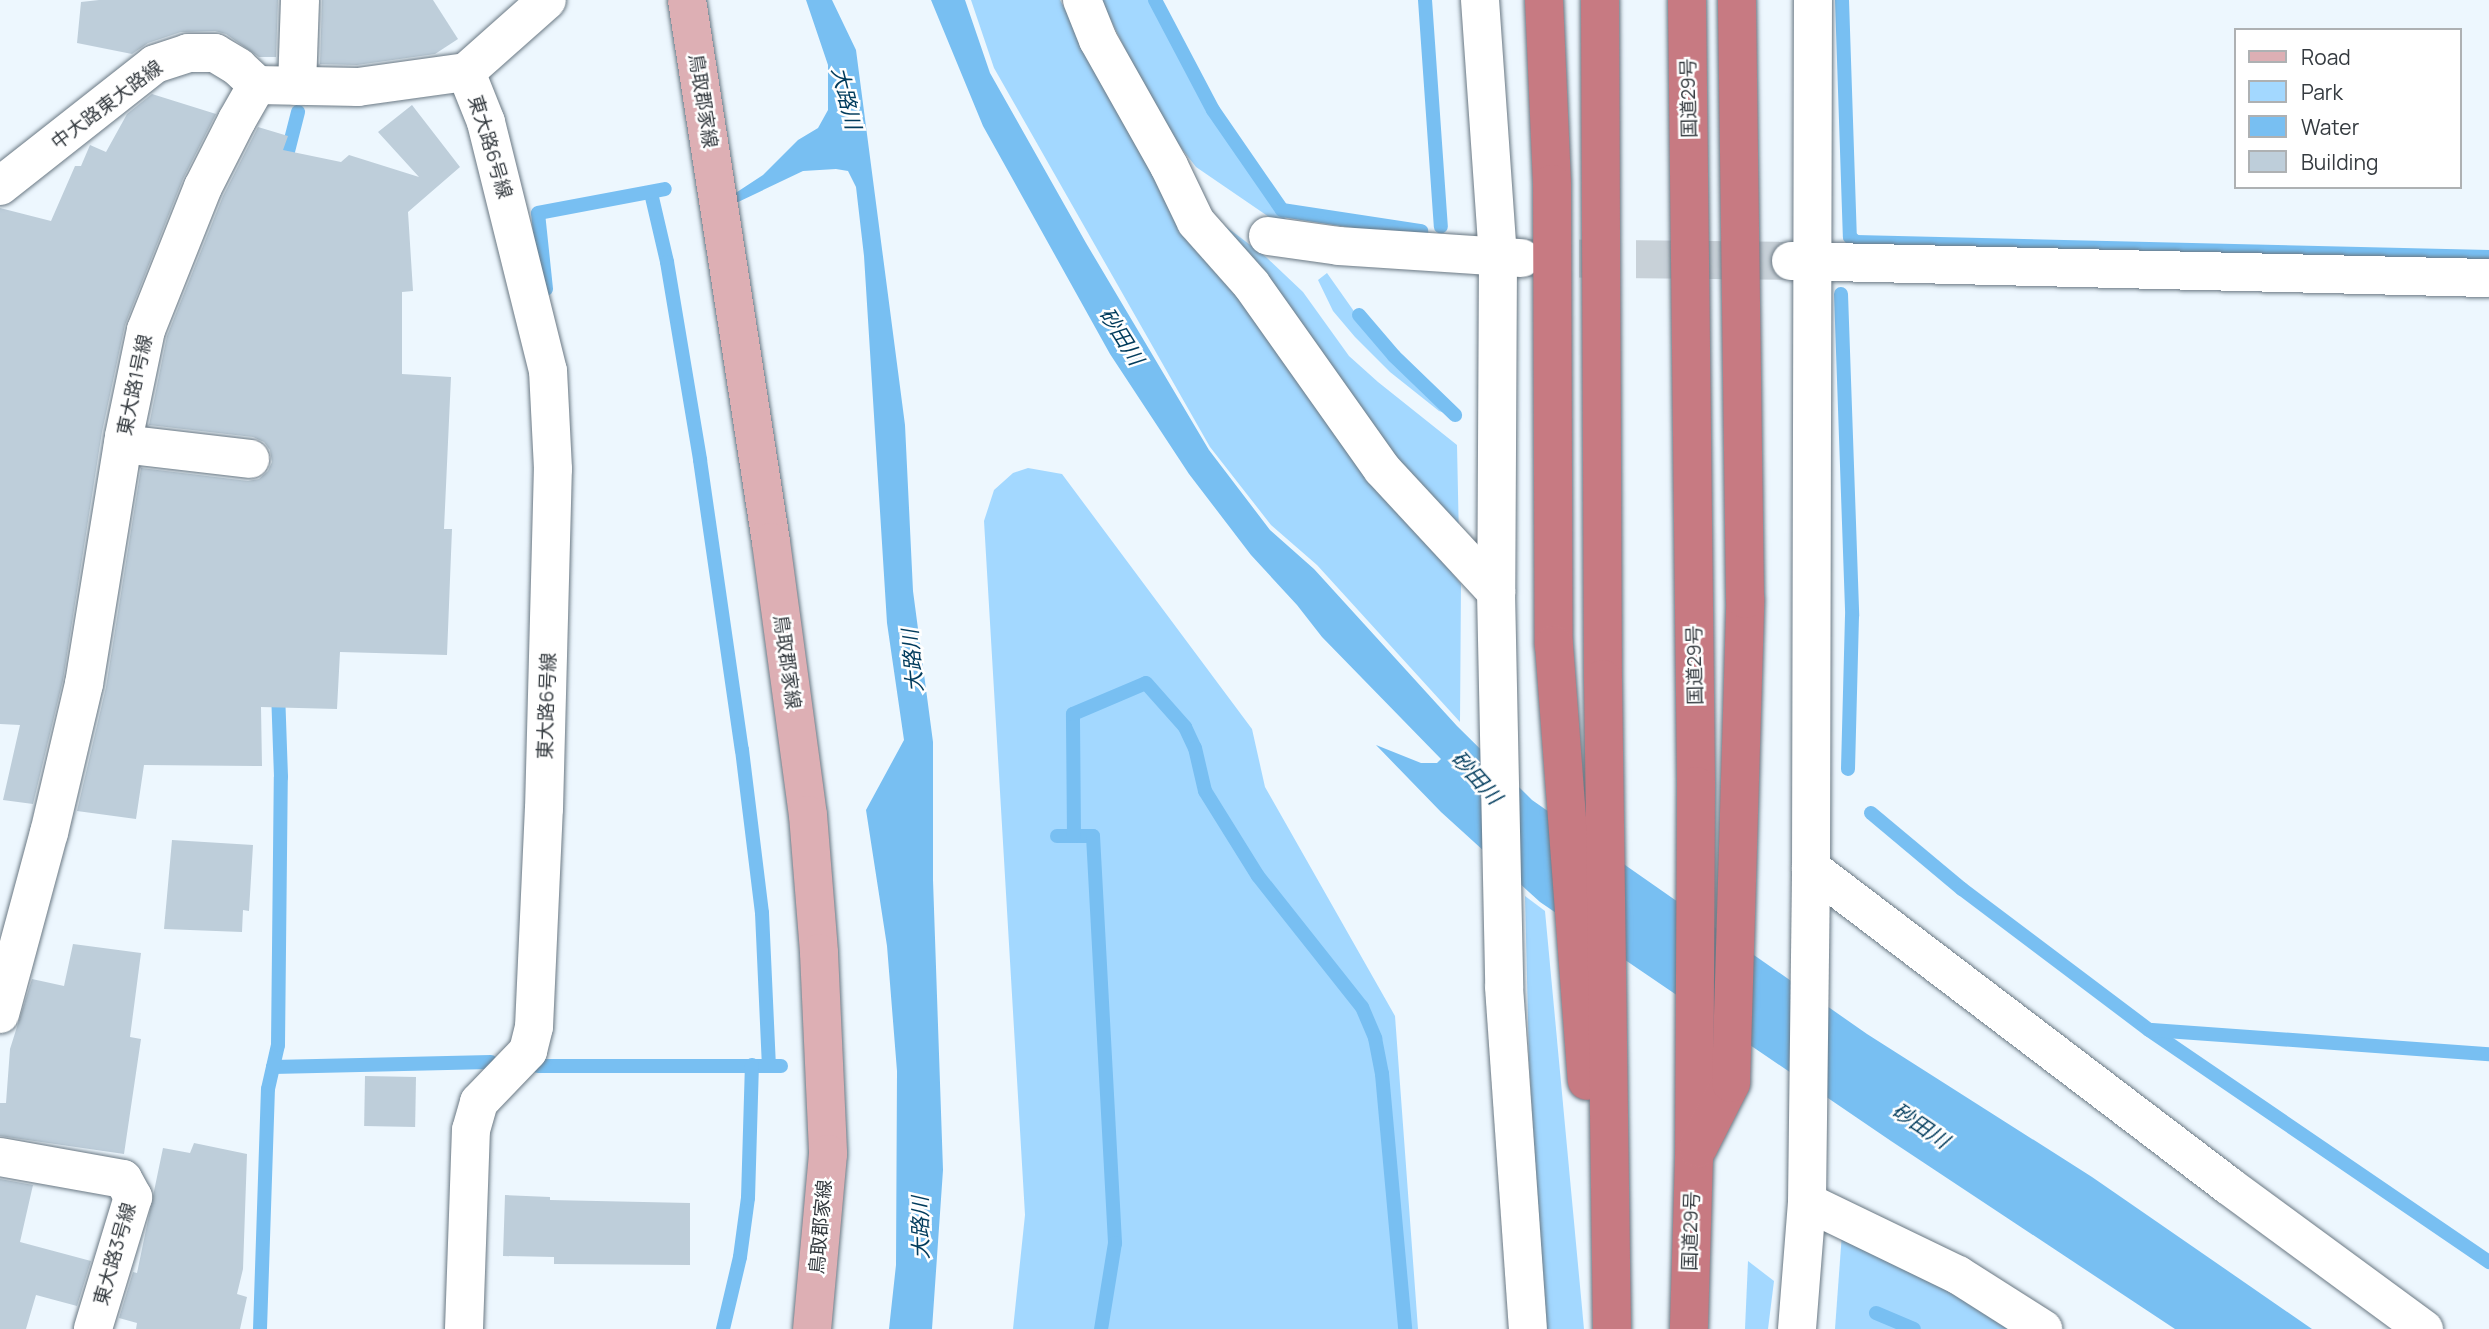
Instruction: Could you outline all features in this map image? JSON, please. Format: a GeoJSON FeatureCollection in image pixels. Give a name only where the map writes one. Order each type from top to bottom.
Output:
{"type":"FeatureCollection","features":[{"type":"Feature","properties":{"kind":"highway"},"geometry":{"type":"LineString","coordinates":[[1544,0],[1552,184],[1554,645],[1579,1013],[1611,1316]]}},
{"type":"Feature","properties":{"kind":"highway"},"geometry":{"type":"LineString","coordinates":[[1600,0],[1603,679],[1611,1316]]}},
{"type":"Feature","properties":{"kind":"highway","name":"国道29号"},"geometry":{"type":"LineString","coordinates":[[1687,0],[1696,786],[1694,1157],[1689,1329]]}},
{"type":"Feature","properties":{"kind":"highway"},"geometry":{"type":"LineString","coordinates":[[1694,1157],[1731,1083],[1745,599],[1737,0]]}},
{"type":"Feature","properties":{"kind":"main road","name":"鳥取郡家線"},"geometry":{"type":"LineString","coordinates":[[687,0],[771,542],[807,815],[819,953],[828,1154],[812,1329]]}},
{"type":"Feature","properties":{"kind":"street"},"geometry":{"type":"LineString","coordinates":[[297,86],[300,0]]}},
{"type":"Feature","properties":{"kind":"street"},"geometry":{"type":"LineString","coordinates":[[257,85],[358,87],[467,72],[547,0]]}},
{"type":"Feature","properties":{"kind":"street"},"geometry":{"type":"LineString","coordinates":[[1082,0],[1098,40],[1169,166],[1196,222],[1251,284],[1382,470],[1496,592]]}},
{"type":"Feature","properties":{"kind":"street"},"geometry":{"type":"LineString","coordinates":[[1480,0],[1510,258],[1496,592],[1504,987],[1528,1329]]}},
{"type":"Feature","properties":{"kind":"street"},"geometry":{"type":"LineString","coordinates":[[1797,1329],[1807,1202],[1811,868],[1802,261],[1813,0]]}},
{"type":"Feature","properties":{"kind":"street","name":"中大路東大路線"},"geometry":{"type":"LineString","coordinates":[[0,187],[155,64],[188,53],[215,54],[238,67],[257,85]]}},
{"type":"Feature","properties":{"kind":"street","name":"東大路6号線"},"geometry":{"type":"LineString","coordinates":[[464,1329],[471,1130],[479,1102],[528,1051],[534,1027],[544,809],[553,470],[548,371],[486,122],[467,72]]}},
{"type":"Feature","properties":{"kind":"street","name":"東大路1号線"},"geometry":{"type":"LineString","coordinates":[[0,1014],[49,833],[84,684],[123,444],[146,330],[202,187],[257,85]]}},
{"type":"Feature","properties":{"kind":"street"},"geometry":{"type":"LineString","coordinates":[[1268,236],[1339,246],[1510,258]]}},
{"type":"Feature","properties":{"kind":"street"},"geometry":{"type":"LineString","coordinates":[[1802,261],[2489,278]]}},
{"type":"Feature","properties":{"kind":"street"},"geometry":{"type":"LineString","coordinates":[[123,444],[250,459]]}},
{"type":"Feature","properties":{"kind":"street"},"geometry":{"type":"LineString","coordinates":[[1811,868],[2218,1178],[2424,1329]]}},
{"type":"Feature","properties":{"kind":"street","name":"東大路3号線"},"geometry":{"type":"LineString","coordinates":[[0,1157],[124,1180],[133,1197],[93,1329]]}},
{"type":"Feature","properties":{"kind":"street"},"geometry":{"type":"LineString","coordinates":[[1807,1202],[1958,1275],[2043,1329]]}},
{"type":"Feature","properties":{"kind":"green space"},"geometry":{"type":"Polygon","coordinates":[[[971,0],[1060,0],[1126,124],[1221,279],[1238,283],[1323,414],[1461,584],[1460,722],[1317,565],[1271,525],[1210,447],[994,68],[971,0]]]}},
{"type":"Feature","properties":{"kind":"green space"},"geometry":{"type":"Polygon","coordinates":[[[1101,0],[1153,0],[1212,111],[1290,225],[1278,223],[1196,167],[1161,122],[1101,0]]]}},
{"type":"Feature","properties":{"kind":"green space"},"geometry":{"type":"Polygon","coordinates":[[[1195,203],[1266,257],[1303,292],[1349,356],[1457,445],[1459,540],[1195,203]]]}},
{"type":"Feature","properties":{"kind":"green space"},"geometry":{"type":"Polygon","coordinates":[[[1327,273],[1358,317],[1450,415],[1439,411],[1390,372],[1355,337],[1333,311],[1318,280],[1327,273]]]}},
{"type":"Feature","properties":{"kind":"green space"},"geometry":{"type":"Polygon","coordinates":[[[1028,468],[1062,474],[1252,729],[1265,787],[1395,1016],[1418,1329],[1013,1329],[1025,1215],[984,521],[994,490],[1013,473],[1028,468]]]}},
{"type":"Feature","properties":{"kind":"green space"},"geometry":{"type":"Polygon","coordinates":[[[1525,896],[1545,911],[1584,1329],[1545,1329],[1529,1060],[1525,896]]]}},
{"type":"Feature","properties":{"kind":"green space"},"geometry":{"type":"Polygon","coordinates":[[[1842,1233],[2016,1329],[1835,1329],[1842,1233]]]}},
{"type":"Feature","properties":{"kind":"green space"},"geometry":{"type":"Polygon","coordinates":[[[1748,1261],[1774,1281],[1768,1329],[1745,1329],[1748,1261]]]}},
{"type":"Feature","properties":{"kind":"water","name":"大路川"},"geometry":{"type":"Polygon","coordinates":[[[806,0],[832,0],[856,50],[905,425],[913,591],[933,742],[933,880],[943,1170],[932,1329],[889,1329],[896,1265],[897,1071],[887,946],[866,810],[904,740],[887,623],[864,256],[856,187],[848,171],[836,169],[803,171],[736,203],[734,194],[763,175],[798,140],[818,128],[828,110],[828,65],[806,0]]]}},
{"type":"Feature","properties":{"kind":"water","name":"砂田川"},"geometry":{"type":"Polygon","coordinates":[[[931,0],[965,0],[990,73],[1086,243],[1209,450],[1270,530],[1314,569],[1457,726],[1532,800],[1867,1034],[2092,1177],[2312,1329],[2175,1329],[1891,1141],[1540,902],[1441,812],[1376,745],[1421,763],[1437,763],[1441,759],[1322,637],[1251,555],[1189,474],[1110,354],[983,126],[931,0]]]}},
{"type":"Feature","properties":{"kind":"building"},"geometry":{"type":"Polygon","coordinates":[[[278,0],[276,57],[259,57],[226,34],[215,31],[181,32],[148,43],[132,54],[77,43],[81,2],[278,0]]]}},
{"type":"Feature","properties":{"kind":"building"},"geometry":{"type":"Polygon","coordinates":[[[322,0],[433,0],[458,39],[435,54],[357,65],[320,64],[322,0]]]}},
{"type":"Feature","properties":{"kind":"building"},"geometry":{"type":"Polygon","coordinates":[[[152,94],[216,114],[183,179],[125,325],[102,432],[63,680],[33,804],[3,800],[20,725],[0,724],[0,208],[51,221],[75,166],[81,166],[90,145],[106,152],[127,114],[152,94]]]}},
{"type":"Feature","properties":{"kind":"building"},"geometry":{"type":"Polygon","coordinates":[[[412,105],[460,167],[408,212],[413,291],[402,292],[402,374],[451,377],[444,529],[452,529],[447,655],[340,652],[337,709],[261,707],[262,766],[144,765],[136,819],[77,811],[106,687],[141,468],[248,481],[259,479],[268,471],[272,462],[270,450],[264,442],[253,437],[149,425],[167,336],[223,196],[258,127],[288,136],[283,150],[341,162],[349,155],[419,177],[378,132],[412,105]]]}},
{"type":"Feature","properties":{"kind":"building"},"geometry":{"type":"Polygon","coordinates":[[[172,840],[253,845],[249,911],[243,910],[242,932],[164,929],[172,840]]]}},
{"type":"Feature","properties":{"kind":"building"},"geometry":{"type":"Polygon","coordinates":[[[73,944],[141,953],[130,1037],[141,1039],[124,1154],[0,1136],[0,1103],[6,1103],[10,1049],[32,979],[64,986],[73,944]]]}},
{"type":"Feature","properties":{"kind":"building"},"geometry":{"type":"Polygon","coordinates":[[[365,1076],[416,1077],[415,1127],[364,1126],[365,1076]]]}},
{"type":"Feature","properties":{"kind":"building"},"geometry":{"type":"Polygon","coordinates":[[[194,1143],[247,1154],[243,1269],[237,1294],[247,1297],[240,1329],[136,1329],[137,1323],[119,1318],[133,1272],[137,1273],[163,1148],[190,1153],[194,1143]]]}},
{"type":"Feature","properties":{"kind":"building"},"geometry":{"type":"Polygon","coordinates":[[[0,1179],[33,1185],[20,1242],[91,1261],[77,1306],[36,1295],[26,1329],[0,1329],[0,1179]]]}},
{"type":"Feature","properties":{"kind":"building"},"geometry":{"type":"Polygon","coordinates":[[[505,1195],[550,1197],[550,1200],[690,1203],[690,1265],[554,1264],[554,1257],[503,1256],[505,1195]]]}},
{"type":"Feature","properties":{"kind":"waterway"},"geometry":{"type":"LineString","coordinates":[[1155,0],[1213,110],[1282,210],[1421,231]]}},
{"type":"Feature","properties":{"kind":"waterway"},"geometry":{"type":"LineString","coordinates":[[1425,0],[1441,226]]}},
{"type":"Feature","properties":{"kind":"waterway"},"geometry":{"type":"LineString","coordinates":[[1842,0],[1850,237],[1856,242],[2489,257]]}},
{"type":"Feature","properties":{"kind":"waterway"},"geometry":{"type":"LineString","coordinates":[[284,167],[298,112]]}},
{"type":"Feature","properties":{"kind":"waterway"},"geometry":{"type":"LineString","coordinates":[[546,289],[538,213],[665,189]]}},
{"type":"Feature","properties":{"kind":"waterway"},"geometry":{"type":"LineString","coordinates":[[651,193],[667,262],[700,460],[742,750],[762,913],[769,1066]]}},
{"type":"Feature","properties":{"kind":"waterway"},"geometry":{"type":"LineString","coordinates":[[1841,294],[1852,616],[1848,769]]}},
{"type":"Feature","properties":{"kind":"waterway"},"geometry":{"type":"LineString","coordinates":[[1359,315],[1394,356],[1455,415]]}},
{"type":"Feature","properties":{"kind":"waterway"},"geometry":{"type":"LineString","coordinates":[[1074,836],[1073,714],[1146,683],[1185,727],[1195,748],[1205,791],[1258,876],[1362,1007],[1375,1038],[1382,1074],[1405,1329]]}},
{"type":"Feature","properties":{"kind":"waterway"},"geometry":{"type":"LineString","coordinates":[[260,1329],[268,1089],[278,1045],[281,777],[278,691]]}},
{"type":"Feature","properties":{"kind":"waterway"},"geometry":{"type":"LineString","coordinates":[[1871,813],[1962,889],[2149,1030],[2489,1262]]}},
{"type":"Feature","properties":{"kind":"waterway"},"geometry":{"type":"LineString","coordinates":[[1057,836],[1093,836],[1115,1243],[1101,1329]]}},
{"type":"Feature","properties":{"kind":"waterway"},"geometry":{"type":"LineString","coordinates":[[2152,1030],[2489,1054]]}},
{"type":"Feature","properties":{"kind":"waterway"},"geometry":{"type":"LineString","coordinates":[[273,1067],[491,1062]]}},
{"type":"Feature","properties":{"kind":"waterway"},"geometry":{"type":"LineString","coordinates":[[723,1329],[740,1257],[748,1198],[752,1065]]}},
{"type":"Feature","properties":{"kind":"waterway"},"geometry":{"type":"LineString","coordinates":[[538,1066],[781,1066]]}},
{"type":"Feature","properties":{"kind":"waterway"},"geometry":{"type":"LineString","coordinates":[[1876,1313],[1914,1329]]}},
{"type":"Feature","properties":{"kind":"tunnel"},"geometry":{"type":"LineString","coordinates":[[1522,258],[1791,261]]}}]}
